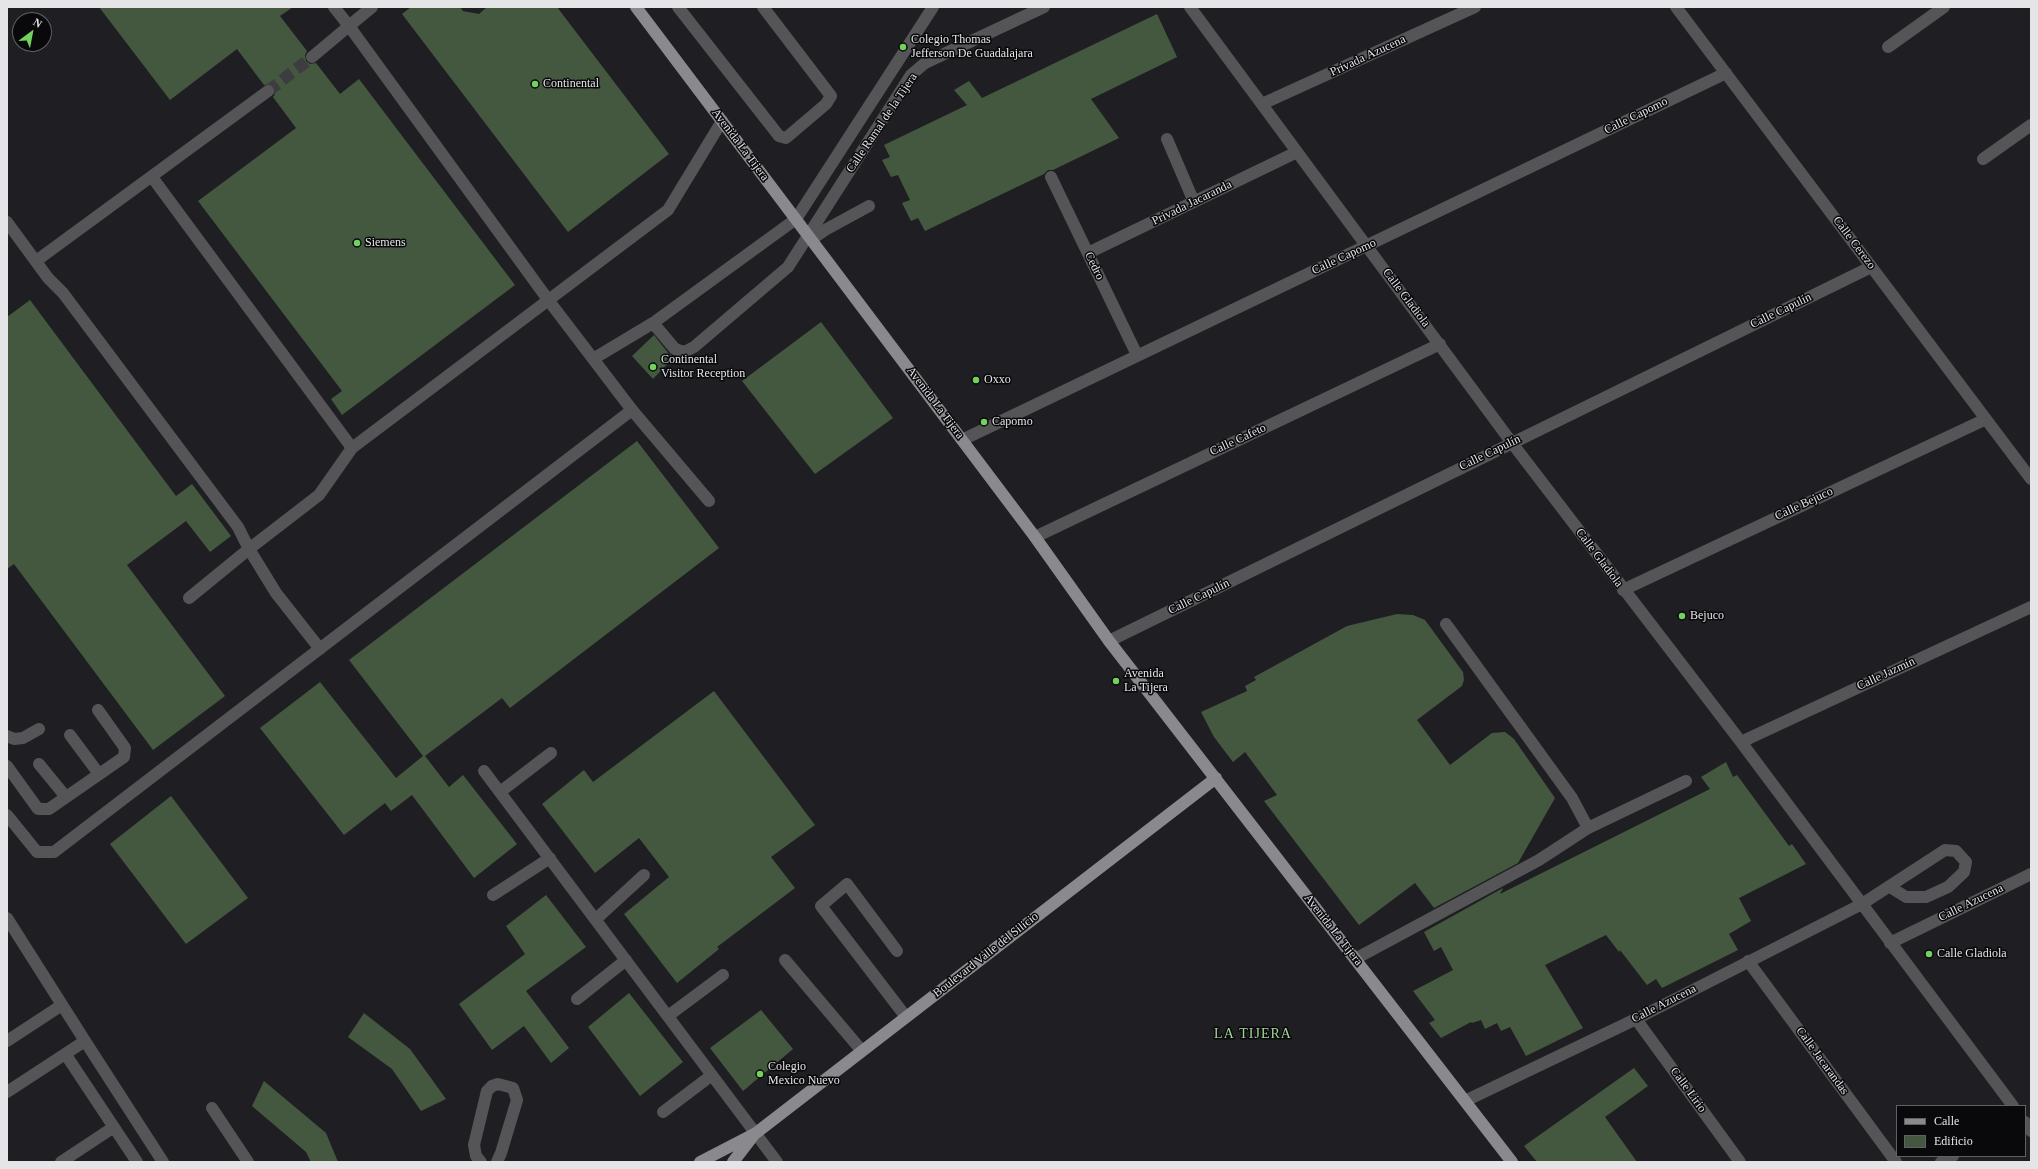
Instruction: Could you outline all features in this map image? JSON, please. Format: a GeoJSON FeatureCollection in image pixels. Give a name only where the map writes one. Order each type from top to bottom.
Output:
{"type":"FeatureCollection","features":[{"type":"Feature","properties":{"kind":"main road","name":"Avenida La Tijera"},"geometry":{"type":"LineString","coordinates":[[636,7],[1035,537],[1109,641],[1512,1162]]}},
{"type":"Feature","properties":{"kind":"main road","name":"Boulevard Valle del Silicio"},"geometry":{"type":"LineString","coordinates":[[700,1162],[756,1133],[1216,778]]}},
{"type":"Feature","properties":{"kind":"main road","name":"Boulevard Valle del Silicio"},"geometry":{"type":"LineString","coordinates":[[733,1162],[756,1133]]}},
{"type":"Feature","properties":{"kind":"street"},"geometry":{"type":"LineString","coordinates":[[334,7],[593,359],[632,410],[709,501]]}},
{"type":"Feature","properties":{"kind":"street"},"geometry":{"type":"LineString","coordinates":[[312,57],[372,7]]}},
{"type":"Feature","properties":{"kind":"street"},"geometry":{"type":"LineString","coordinates":[[678,7],[779,136],[786,138],[826,104],[831,96],[763,7]]}},
{"type":"Feature","properties":{"kind":"street"},"geometry":{"type":"LineString","coordinates":[[593,359],[653,323],[796,219],[933,7]]}},
{"type":"Feature","properties":{"kind":"street","name":"Calle Ramal de la Tijera"},"geometry":{"type":"LineString","coordinates":[[653,323],[675,349],[684,352],[694,347],[788,267],[810,237],[911,75],[925,63],[1044,7]]}},
{"type":"Feature","properties":{"kind":"street","name":"Calle Gladiola"},"geometry":{"type":"LineString","coordinates":[[1190,7],[1512,442],[1623,590],[1741,742],[2012,1105]]}},
{"type":"Feature","properties":{"kind":"street","name":"Privada Azucena"},"geometry":{"type":"LineString","coordinates":[[1262,104],[1475,7]]}},
{"type":"Feature","properties":{"kind":"street","name":"Calle Cerezo"},"geometry":{"type":"LineString","coordinates":[[1676,7],[2031,479]]}},
{"type":"Feature","properties":{"kind":"street"},"geometry":{"type":"LineString","coordinates":[[1888,47],[1944,7]]}},
{"type":"Feature","properties":{"kind":"street","name":"Calle Capomo"},"geometry":{"type":"LineString","coordinates":[[962,440],[1726,73]]}},
{"type":"Feature","properties":{"kind":"street"},"geometry":{"type":"LineString","coordinates":[[36,261],[268,91]]}},
{"type":"Feature","properties":{"kind":"street"},"geometry":{"type":"LineString","coordinates":[[189,598],[319,495],[352,448],[668,210],[722,121]]}},
{"type":"Feature","properties":{"kind":"street"},"geometry":{"type":"LineString","coordinates":[[1983,159],[2031,125]]}},
{"type":"Feature","properties":{"kind":"street"},"geometry":{"type":"LineString","coordinates":[[1167,139],[1194,202]]}},
{"type":"Feature","properties":{"kind":"street","name":"Privada Jacaranda"},"geometry":{"type":"LineString","coordinates":[[1088,253],[1297,152]]}},
{"type":"Feature","properties":{"kind":"street"},"geometry":{"type":"LineString","coordinates":[[152,177],[352,448]]}},
{"type":"Feature","properties":{"kind":"street","name":"Cedro"},"geometry":{"type":"LineString","coordinates":[[1051,177],[1137,355]]}},
{"type":"Feature","properties":{"kind":"street"},"geometry":{"type":"LineString","coordinates":[[810,237],[869,206]]}},
{"type":"Feature","properties":{"kind":"street"},"geometry":{"type":"LineString","coordinates":[[7,222],[48,278],[68,300],[233,520],[276,593],[320,649]]}},
{"type":"Feature","properties":{"kind":"street","name":"Calle Capulín"},"geometry":{"type":"LineString","coordinates":[[1109,641],[1871,267]]}},
{"type":"Feature","properties":{"kind":"street","name":"Calle Cafeto"},"geometry":{"type":"LineString","coordinates":[[1035,537],[1440,344]]}},
{"type":"Feature","properties":{"kind":"street"},"geometry":{"type":"LineString","coordinates":[[7,815],[37,852],[54,852],[632,410]]}},
{"type":"Feature","properties":{"kind":"street","name":"Calle Bejuco"},"geometry":{"type":"LineString","coordinates":[[1623,590],[1986,419]]}},
{"type":"Feature","properties":{"kind":"street","name":"Calle Jazmín"},"geometry":{"type":"LineString","coordinates":[[1741,742],[2031,607]]}},
{"type":"Feature","properties":{"kind":"street"},"geometry":{"type":"LineString","coordinates":[[1446,624],[1572,798],[1588,828]]}},
{"type":"Feature","properties":{"kind":"street"},"geometry":{"type":"LineString","coordinates":[[7,766],[38,809],[49,809],[124,757],[125,748],[98,710]]}},
{"type":"Feature","properties":{"kind":"street"},"geometry":{"type":"LineString","coordinates":[[7,736],[23,738],[39,728]]}},
{"type":"Feature","properties":{"kind":"street"},"geometry":{"type":"LineString","coordinates":[[70,735],[99,774]]}},
{"type":"Feature","properties":{"kind":"street"},"geometry":{"type":"LineString","coordinates":[[500,792],[551,753]]}},
{"type":"Feature","properties":{"kind":"street"},"geometry":{"type":"LineString","coordinates":[[39,764],[66,797]]}},
{"type":"Feature","properties":{"kind":"street"},"geometry":{"type":"LineString","coordinates":[[484,771],[777,1162]]}},
{"type":"Feature","properties":{"kind":"street"},"geometry":{"type":"LineString","coordinates":[[1355,959],[1539,860],[1588,828],[1686,781]]}},
{"type":"Feature","properties":{"kind":"street","name":"Calle Azucena"},"geometry":{"type":"LineString","coordinates":[[1465,1101],[1636,1019],[1862,904],[1945,850],[1956,851],[1966,862],[1964,872],[1948,886],[1926,897],[1906,897],[1890,886]]}},
{"type":"Feature","properties":{"kind":"street"},"geometry":{"type":"LineString","coordinates":[[493,895],[550,858]]}},
{"type":"Feature","properties":{"kind":"street","name":"Calle Azucena"},"geometry":{"type":"LineString","coordinates":[[1890,943],[2031,874]]}},
{"type":"Feature","properties":{"kind":"street"},"geometry":{"type":"LineString","coordinates":[[596,919],[644,875]]}},
{"type":"Feature","properties":{"kind":"street"},"geometry":{"type":"LineString","coordinates":[[897,951],[847,884],[821,906],[906,1017]]}},
{"type":"Feature","properties":{"kind":"street"},"geometry":{"type":"LineString","coordinates":[[7,918],[163,1162]]}},
{"type":"Feature","properties":{"kind":"street"},"geometry":{"type":"LineString","coordinates":[[577,999],[626,960]]}},
{"type":"Feature","properties":{"kind":"street"},"geometry":{"type":"LineString","coordinates":[[785,960],[862,1051]]}},
{"type":"Feature","properties":{"kind":"street","name":"Calle Jacarandas"},"geometry":{"type":"LineString","coordinates":[[1748,961],[1896,1162]]}},
{"type":"Feature","properties":{"kind":"street"},"geometry":{"type":"LineString","coordinates":[[668,1016],[722,975]]}},
{"type":"Feature","properties":{"kind":"street"},"geometry":{"type":"LineString","coordinates":[[7,1041],[62,1005]]}},
{"type":"Feature","properties":{"kind":"street","name":"Calle Lirio"},"geometry":{"type":"LineString","coordinates":[[1636,1019],[1740,1162]]}},
{"type":"Feature","properties":{"kind":"street"},"geometry":{"type":"LineString","coordinates":[[7,1092],[66,1055],[85,1041]]}},
{"type":"Feature","properties":{"kind":"street"},"geometry":{"type":"LineString","coordinates":[[66,1055],[137,1162]]}},
{"type":"Feature","properties":{"kind":"street"},"geometry":{"type":"LineString","coordinates":[[663,1112],[712,1075]]}},
{"type":"Feature","properties":{"kind":"street"},"geometry":{"type":"LineString","coordinates":[[481,1162],[476,1156],[474,1145],[487,1091],[492,1086],[498,1084],[513,1088],[517,1100],[497,1162]]}},
{"type":"Feature","properties":{"kind":"street"},"geometry":{"type":"LineString","coordinates":[[212,1108],[248,1162]]}},
{"type":"Feature","properties":{"kind":"street"},"geometry":{"type":"LineString","coordinates":[[61,1162],[114,1128]]}},
{"type":"Feature","properties":{"kind":"street"},"geometry":{"type":"LineString","coordinates":[[1942,1162],[1951,1157]]}},
{"type":"Feature","properties":{"kind":"building","name":"Siemens"},"geometry":{"type":"Polygon","coordinates":[[[99,7],[293,7],[280,16],[307,51],[305,55],[306,61],[310,64],[316,63],[340,94],[359,79],[515,285],[342,415],[331,399],[342,391],[198,201],[296,128],[273,97],[275,94],[274,87],[271,84],[264,85],[237,49],[170,100],[99,7]]]}},
{"type":"Feature","properties":{"kind":"building","name":"Continental"},"geometry":{"type":"Polygon","coordinates":[[[411,7],[460,7],[463,11],[479,14],[487,7],[557,7],[669,154],[568,232],[402,14],[411,7]]]}},
{"type":"Feature","properties":{"kind":"building"},"geometry":{"type":"Polygon","coordinates":[[[1157,14],[1177,57],[1091,99],[1119,138],[1053,170],[1048,170],[1044,174],[925,231],[918,218],[911,221],[902,203],[910,200],[898,175],[891,177],[882,160],[890,157],[884,145],[967,105],[954,90],[969,81],[982,98],[1157,14]]]}},
{"type":"Feature","properties":{"kind":"building"},"geometry":{"type":"Polygon","coordinates":[[[30,300],[176,496],[192,484],[231,536],[210,552],[186,521],[127,565],[225,696],[153,750],[14,564],[7,569],[7,317],[30,300]]]}},
{"type":"Feature","properties":{"kind":"building"},"geometry":{"type":"Polygon","coordinates":[[[821,322],[893,418],[815,474],[742,381],[821,322]]]}},
{"type":"Feature","properties":{"kind":"building","name":"Continental Visitor Reception"},"geometry":{"type":"Polygon","coordinates":[[[654,335],[669,354],[674,357],[653,379],[632,356],[654,335]]]}},
{"type":"Feature","properties":{"kind":"building"},"geometry":{"type":"Polygon","coordinates":[[[637,441],[719,548],[510,708],[502,698],[425,756],[449,787],[463,775],[517,844],[474,878],[412,795],[391,811],[385,803],[344,835],[260,728],[320,682],[396,778],[423,756],[349,660],[637,441]]]}},
{"type":"Feature","properties":{"kind":"building"},"geometry":{"type":"Polygon","coordinates":[[[1397,614],[1413,615],[1425,620],[1463,672],[1464,680],[1462,686],[1417,720],[1450,765],[1492,733],[1505,732],[1514,739],[1555,798],[1518,863],[1434,908],[1415,883],[1359,925],[1264,801],[1277,795],[1245,752],[1233,762],[1214,737],[1201,712],[1247,691],[1245,686],[1256,680],[1254,677],[1347,626],[1397,614]]]}},
{"type":"Feature","properties":{"kind":"building"},"geometry":{"type":"Polygon","coordinates":[[[714,691],[815,825],[771,857],[795,888],[717,947],[719,949],[677,983],[624,914],[669,877],[639,838],[595,873],[542,804],[584,770],[593,782],[714,691]]]}},
{"type":"Feature","properties":{"kind":"building"},"geometry":{"type":"Polygon","coordinates":[[[1726,762],[1733,777],[1737,775],[1789,846],[1792,844],[1806,864],[1739,898],[1751,921],[1729,934],[1738,950],[1662,988],[1656,979],[1647,985],[1620,950],[1619,952],[1606,935],[1545,965],[1583,1028],[1526,1056],[1510,1027],[1501,1031],[1497,1023],[1485,1029],[1481,1020],[1471,1022],[1441,1038],[1429,1023],[1435,1020],[1413,991],[1453,970],[1441,947],[1434,951],[1424,932],[1503,888],[1500,894],[1710,789],[1701,777],[1726,762]]]}},
{"type":"Feature","properties":{"kind":"building"},"geometry":{"type":"Polygon","coordinates":[[[171,796],[248,898],[186,944],[110,844],[171,796]]]}},
{"type":"Feature","properties":{"kind":"building"},"geometry":{"type":"Polygon","coordinates":[[[546,895],[586,947],[526,991],[569,1048],[551,1063],[524,1026],[492,1050],[459,1004],[525,954],[506,926],[546,895]]]}},
{"type":"Feature","properties":{"kind":"building"},"geometry":{"type":"Polygon","coordinates":[[[629,993],[683,1062],[640,1096],[588,1027],[629,993]]]}},
{"type":"Feature","properties":{"kind":"building"},"geometry":{"type":"Polygon","coordinates":[[[761,1010],[793,1049],[743,1091],[710,1048],[761,1010]]]}},
{"type":"Feature","properties":{"kind":"building"},"geometry":{"type":"Polygon","coordinates":[[[364,1013],[410,1049],[446,1099],[421,1111],[392,1069],[348,1037],[364,1013]]]}},
{"type":"Feature","properties":{"kind":"building"},"geometry":{"type":"Polygon","coordinates":[[[1634,1068],[1648,1086],[1605,1117],[1637,1162],[1537,1162],[1524,1146],[1634,1068]]]}},
{"type":"Feature","properties":{"kind":"building"},"geometry":{"type":"Polygon","coordinates":[[[264,1081],[326,1133],[338,1162],[311,1162],[306,1152],[252,1106],[264,1081]]]}},
{"type":"Feature","properties":{"kind":"tunnel"},"geometry":{"type":"LineString","coordinates":[[268,91],[312,57]]}},
{"type":"Feature","properties":{"kind":"place","name":"Colegio Thomas Jefferson De Guadalajara"},"geometry":{"type":"Point","coordinates":[903,47]}},
{"type":"Feature","properties":{"kind":"place","name":"Continental"},"geometry":{"type":"Point","coordinates":[535,84]}},
{"type":"Feature","properties":{"kind":"place","name":"Siemens"},"geometry":{"type":"Point","coordinates":[357,243]}},
{"type":"Feature","properties":{"kind":"place","name":"Continental Visitor Reception"},"geometry":{"type":"Point","coordinates":[653,367]}},
{"type":"Feature","properties":{"kind":"place","name":"Oxxo"},"geometry":{"type":"Point","coordinates":[976,380]}},
{"type":"Feature","properties":{"kind":"place","name":"Capomo"},"geometry":{"type":"Point","coordinates":[984,422]}},
{"type":"Feature","properties":{"kind":"place","name":"Bejuco"},"geometry":{"type":"Point","coordinates":[1682,616]}},
{"type":"Feature","properties":{"kind":"place","name":"Avenida La Tijera"},"geometry":{"type":"Point","coordinates":[1116,681]}},
{"type":"Feature","properties":{"kind":"place","name":"Calle Gladiola"},"geometry":{"type":"Point","coordinates":[1929,954]}},
{"type":"Feature","properties":{"kind":"place","name":"Colegio Mexico Nuevo"},"geometry":{"type":"Point","coordinates":[760,1074]}},
{"type":"Feature","properties":{"kind":"district","name":"LA TIJERA"},"geometry":{"type":"Point","coordinates":[1253,1034]}}]}
